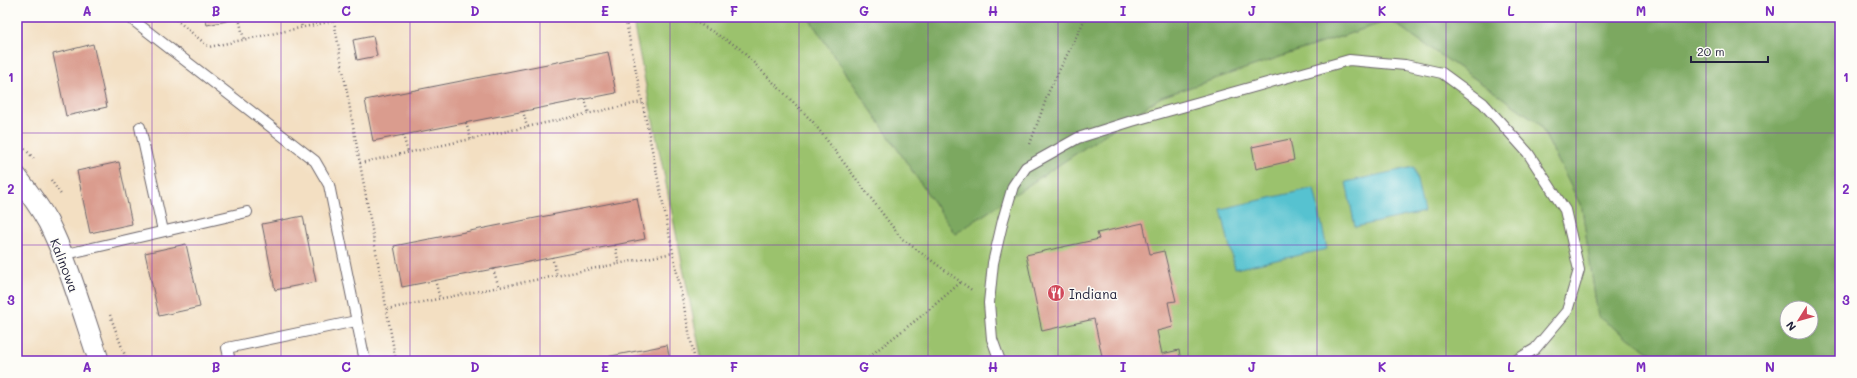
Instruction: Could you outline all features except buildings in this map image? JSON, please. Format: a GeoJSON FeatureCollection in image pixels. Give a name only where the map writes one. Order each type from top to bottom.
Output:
{"type":"FeatureCollection","features":[{"type":"Feature","properties":{"kind":"street","name":"Kalinowa"},"geometry":{"type":"LineString","coordinates":[[17,177],[33,197],[48,222],[62,255],[99,361]]}},
{"type":"Feature","properties":{"kind":"lane"},"geometry":{"type":"LineString","coordinates":[[129,17],[315,161],[329,185],[365,361]]}},
{"type":"Feature","properties":{"kind":"lane"},"geometry":{"type":"LineString","coordinates":[[1000,361],[992,339],[989,303],[993,263],[1013,186],[1026,167],[1078,138],[1125,123],[1349,60],[1405,65],[1442,73],[1483,103],[1528,153],[1565,210],[1579,270],[1567,311],[1534,349],[1515,361]]}},
{"type":"Feature","properties":{"kind":"lane"},"geometry":{"type":"LineString","coordinates":[[140,127],[163,231]]}},
{"type":"Feature","properties":{"kind":"lane"},"geometry":{"type":"LineString","coordinates":[[62,255],[247,212]]}},
{"type":"Feature","properties":{"kind":"lane"},"geometry":{"type":"LineString","coordinates":[[230,361],[227,348],[356,322]]}},
{"type":"Feature","properties":{"kind":"path"},"geometry":{"type":"LineString","coordinates":[[173,17],[209,47],[352,17]]}},
{"type":"Feature","properties":{"kind":"path"},"geometry":{"type":"LineString","coordinates":[[300,17],[302,28]]}},
{"type":"Feature","properties":{"kind":"path"},"geometry":{"type":"LineString","coordinates":[[625,17],[696,361]]}},
{"type":"Feature","properties":{"kind":"path"},"geometry":{"type":"LineString","coordinates":[[688,17],[738,47],[813,122],[901,238],[989,303]]}},
{"type":"Feature","properties":{"kind":"path"},"geometry":{"type":"LineString","coordinates":[[1026,167],[1030,140],[1049,91],[1086,17]]}},
{"type":"Feature","properties":{"kind":"path"},"geometry":{"type":"LineString","coordinates":[[239,18],[244,40]]}},
{"type":"Feature","properties":{"kind":"path"},"geometry":{"type":"LineString","coordinates":[[334,21],[396,361]]}},
{"type":"Feature","properties":{"kind":"path"},"geometry":{"type":"LineString","coordinates":[[585,99],[589,114]]}},
{"type":"Feature","properties":{"kind":"path"},"geometry":{"type":"LineString","coordinates":[[360,163],[642,102]]}},
{"type":"Feature","properties":{"kind":"path"},"geometry":{"type":"LineString","coordinates":[[523,111],[527,127]]}},
{"type":"Feature","properties":{"kind":"path"},"geometry":{"type":"LineString","coordinates":[[466,123],[471,139]]}},
{"type":"Feature","properties":{"kind":"path"},"geometry":{"type":"LineString","coordinates":[[403,135],[408,152]]}},
{"type":"Feature","properties":{"kind":"path"},"geometry":{"type":"LineString","coordinates":[[615,245],[619,264]]}},
{"type":"Feature","properties":{"kind":"path"},"geometry":{"type":"LineString","coordinates":[[387,309],[673,253]]}},
{"type":"Feature","properties":{"kind":"path"},"geometry":{"type":"LineString","coordinates":[[552,257],[557,276]]}},
{"type":"Feature","properties":{"kind":"path"},"geometry":{"type":"LineString","coordinates":[[493,269],[499,287]]}},
{"type":"Feature","properties":{"kind":"path"},"geometry":{"type":"LineString","coordinates":[[435,280],[440,299]]}},
{"type":"Feature","properties":{"kind":"path"},"geometry":{"type":"LineString","coordinates":[[863,361],[924,314],[961,282]]}},
{"type":"Feature","properties":{"kind":"green space"},"geometry":{"type":"Polygon","coordinates":[[[632,17],[808,17],[955,234],[1161,97],[1390,20],[1539,123],[1582,208],[1598,316],[1662,361],[702,361],[632,17]]]}},
{"type":"Feature","properties":{"kind":"green space"},"geometry":{"type":"Polygon","coordinates":[[[808,17],[1840,17],[1840,361],[1662,361],[1598,317],[1582,208],[1539,123],[1390,20],[1161,97],[955,234],[808,17]]]}},
{"type":"Feature","properties":{"kind":"water"},"geometry":{"type":"Polygon","coordinates":[[[1414,167],[1424,212],[1355,227],[1346,182],[1414,167]]]}},
{"type":"Feature","properties":{"kind":"water"},"geometry":{"type":"Polygon","coordinates":[[[1314,188],[1327,249],[1235,269],[1221,209],[1314,188]]]}},
{"type":"Feature","properties":{"kind":"place","name":"Indiana"},"geometry":{"type":"Point","coordinates":[1056,293]}}]}
